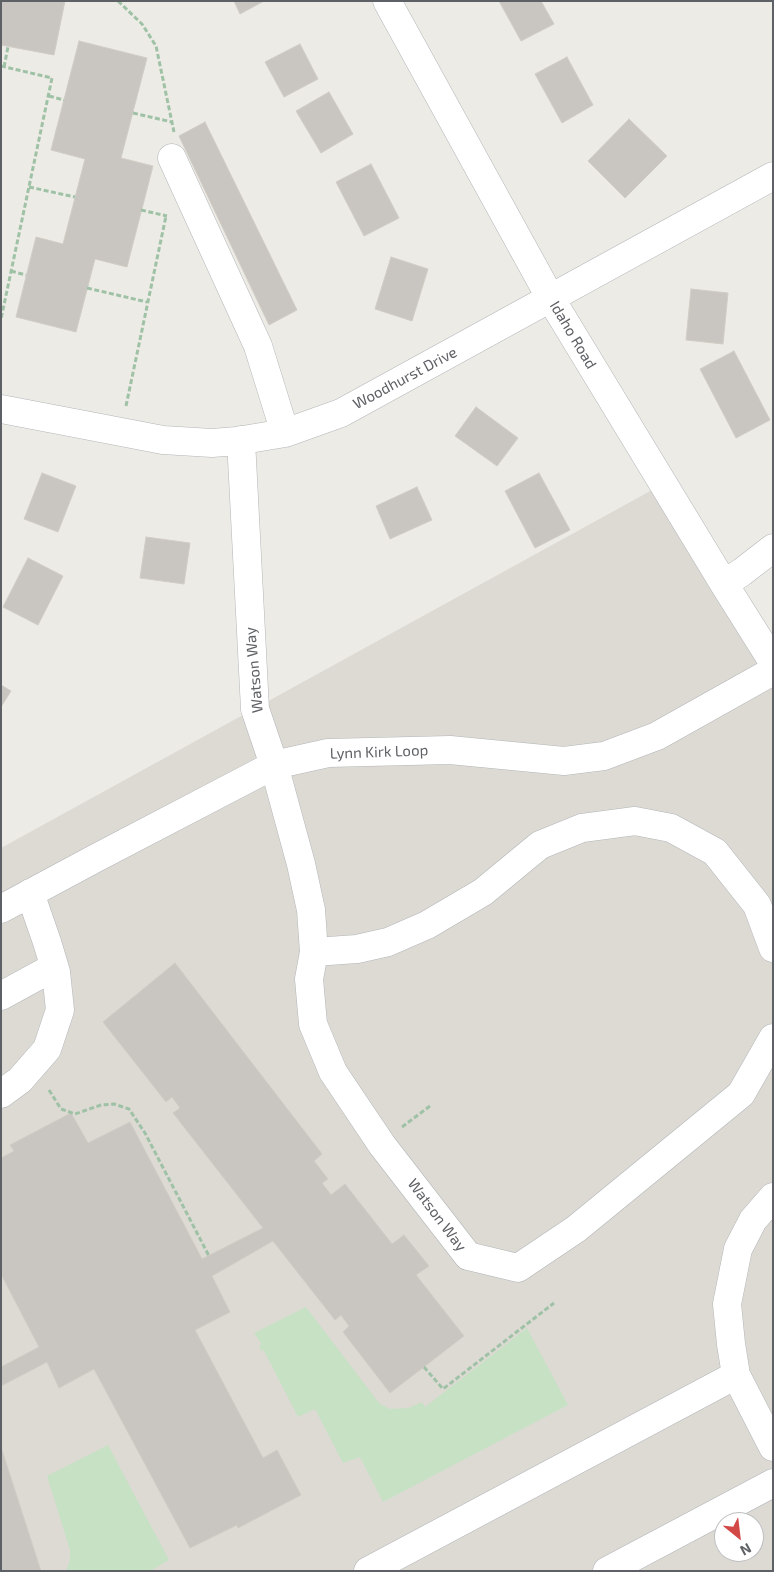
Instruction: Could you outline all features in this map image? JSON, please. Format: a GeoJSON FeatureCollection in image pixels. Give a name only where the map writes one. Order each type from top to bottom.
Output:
{"type":"FeatureCollection","features":[{"type":"Feature","properties":{"kind":"street","name":"Idaho Road"},"geometry":{"type":"LineString","coordinates":[[387,1],[551,298],[773,662]]}},
{"type":"Feature","properties":{"kind":"street"},"geometry":{"type":"LineString","coordinates":[[172,158],[258,346],[284,434]]}},
{"type":"Feature","properties":{"kind":"street","name":"Woodhurst Drive"},"geometry":{"type":"LineString","coordinates":[[1,408],[163,440],[212,443],[284,434],[341,413],[773,176]]}},
{"type":"Feature","properties":{"kind":"street","name":"Watson Way"},"geometry":{"type":"LineString","coordinates":[[241,440],[255,709],[274,765],[301,864],[311,910],[314,952],[309,979],[313,1024],[333,1072],[382,1145],[468,1256],[518,1268],[576,1230],[741,1094],[773,1038]]}},
{"type":"Feature","properties":{"kind":"street"},"geometry":{"type":"LineString","coordinates":[[724,584],[773,548]]}},
{"type":"Feature","properties":{"kind":"street","name":"Lynn Kirk Loop"},"geometry":{"type":"LineString","coordinates":[[1,909],[274,765],[328,752],[450,750],[564,760],[604,756],[657,736],[773,671]]}},
{"type":"Feature","properties":{"kind":"street"},"geometry":{"type":"LineString","coordinates":[[314,952],[357,949],[388,942],[427,925],[483,892],[540,845],[582,828],[635,821],[671,828],[714,852],[757,905],[773,948]]}},
{"type":"Feature","properties":{"kind":"street"},"geometry":{"type":"LineString","coordinates":[[1,1094],[20,1080],[47,1048],[60,1010],[54,967],[48,942],[30,893]]}},
{"type":"Feature","properties":{"kind":"street"},"geometry":{"type":"LineString","coordinates":[[1,996],[54,967]]}},
{"type":"Feature","properties":{"kind":"street"},"geometry":{"type":"LineString","coordinates":[[773,1197],[753,1220],[738,1249],[728,1304],[736,1375],[773,1447]]}},
{"type":"Feature","properties":{"kind":"street"},"geometry":{"type":"LineString","coordinates":[[368,1571],[736,1375]]}},
{"type":"Feature","properties":{"kind":"street"},"geometry":{"type":"LineString","coordinates":[[607,1571],[773,1483]]}},
{"type":"Feature","properties":{"kind":"path"},"geometry":{"type":"LineString","coordinates":[[118,1],[142,24],[156,46],[176,143],[172,158]]}},
{"type":"Feature","properties":{"kind":"path"},"geometry":{"type":"LineString","coordinates":[[1,319],[52,78],[3,67],[8,47]]}},
{"type":"Feature","properties":{"kind":"path"},"geometry":{"type":"LineString","coordinates":[[49,96],[64,100]]}},
{"type":"Feature","properties":{"kind":"path"},"geometry":{"type":"LineString","coordinates":[[133,113],[172,122]]}},
{"type":"Feature","properties":{"kind":"path"},"geometry":{"type":"LineString","coordinates":[[29,188],[75,197]]}},
{"type":"Feature","properties":{"kind":"path"},"geometry":{"type":"LineString","coordinates":[[121,432],[166,216]]}},
{"type":"Feature","properties":{"kind":"path"},"geometry":{"type":"LineString","coordinates":[[11,271],[26,275]]}},
{"type":"Feature","properties":{"kind":"path"},"geometry":{"type":"LineString","coordinates":[[87,288],[147,302]]}},
{"type":"Feature","properties":{"kind":"path"},"geometry":{"type":"LineString","coordinates":[[46,1085],[61,1109],[75,1114],[101,1105],[114,1104],[130,1109],[145,1133],[209,1256]]}},
{"type":"Feature","properties":{"kind":"path"},"geometry":{"type":"LineString","coordinates":[[400,1128],[430,1106]]}},
{"type":"Feature","properties":{"kind":"path"},"geometry":{"type":"LineString","coordinates":[[424,1366],[443,1389],[554,1303]]}},
{"type":"Feature","properties":{"kind":"shaded area"},"geometry":{"type":"Polygon","coordinates":[[[663,484],[773,662],[773,1571],[1,1571],[1,848],[663,484]]]}},
{"type":"Feature","properties":{"kind":"green space"},"geometry":{"type":"Polygon","coordinates":[[[306,1307],[379,1403],[390,1409],[408,1408],[422,1402],[425,1407],[527,1328],[568,1405],[383,1502],[360,1457],[343,1463],[315,1409],[298,1417],[264,1351],[259,1349],[261,1343],[254,1333],[306,1307]]]}},
{"type":"Feature","properties":{"kind":"green space"},"geometry":{"type":"Polygon","coordinates":[[[108,1445],[169,1560],[150,1571],[66,1571],[70,1560],[70,1550],[47,1476],[108,1445]]]}},
{"type":"Feature","properties":{"kind":"building"},"geometry":{"type":"Polygon","coordinates":[[[1,1],[65,1],[54,55],[1,45],[1,1]]]}},
{"type":"Feature","properties":{"kind":"building"},"geometry":{"type":"Polygon","coordinates":[[[234,1],[264,1],[240,14],[234,1]]]}},
{"type":"Feature","properties":{"kind":"building"},"geometry":{"type":"Polygon","coordinates":[[[499,1],[541,1],[554,24],[521,41],[499,1]]]}},
{"type":"Feature","properties":{"kind":"building"},"geometry":{"type":"Polygon","coordinates":[[[79,41],[147,58],[121,158],[153,166],[127,267],[95,259],[76,332],[16,317],[36,237],[63,244],[85,159],[51,150],[79,41]]]}},
{"type":"Feature","properties":{"kind":"building"},"geometry":{"type":"Polygon","coordinates":[[[300,44],[318,79],[284,97],[265,62],[300,44]]]}},
{"type":"Feature","properties":{"kind":"building"},"geometry":{"type":"Polygon","coordinates":[[[567,57],[593,105],[562,123],[535,74],[567,57]]]}},
{"type":"Feature","properties":{"kind":"building"},"geometry":{"type":"Polygon","coordinates":[[[329,92],[353,134],[321,153],[296,111],[329,92]]]}},
{"type":"Feature","properties":{"kind":"building"},"geometry":{"type":"Polygon","coordinates":[[[629,119],[667,156],[625,198],[588,161],[629,119]]]}},
{"type":"Feature","properties":{"kind":"building"},"geometry":{"type":"Polygon","coordinates":[[[205,122],[297,310],[269,325],[179,136],[205,122]]]}},
{"type":"Feature","properties":{"kind":"building"},"geometry":{"type":"Polygon","coordinates":[[[371,164],[399,218],[364,236],[336,182],[371,164]]]}},
{"type":"Feature","properties":{"kind":"building"},"geometry":{"type":"Polygon","coordinates":[[[391,257],[428,269],[412,321],[375,309],[391,257]]]}},
{"type":"Feature","properties":{"kind":"building"},"geometry":{"type":"Polygon","coordinates":[[[691,289],[728,293],[723,344],[686,340],[691,289]]]}},
{"type":"Feature","properties":{"kind":"building"},"geometry":{"type":"Polygon","coordinates":[[[734,351],[770,420],[736,438],[700,369],[734,351]]]}},
{"type":"Feature","properties":{"kind":"building"},"geometry":{"type":"Polygon","coordinates":[[[476,407],[518,438],[497,466],[455,436],[476,407]]]}},
{"type":"Feature","properties":{"kind":"building"},"geometry":{"type":"Polygon","coordinates":[[[42,473],[76,486],[58,532],[24,519],[42,473]]]}},
{"type":"Feature","properties":{"kind":"building"},"geometry":{"type":"Polygon","coordinates":[[[539,473],[570,530],[535,548],[505,491],[539,473]]]}},
{"type":"Feature","properties":{"kind":"building"},"geometry":{"type":"Polygon","coordinates":[[[417,487],[432,520],[390,539],[376,506],[417,487]]]}},
{"type":"Feature","properties":{"kind":"building"},"geometry":{"type":"Polygon","coordinates":[[[146,537],[190,543],[184,584],[140,578],[146,537]]]}},
{"type":"Feature","properties":{"kind":"building"},"geometry":{"type":"Polygon","coordinates":[[[28,558],[63,576],[38,625],[3,607],[28,558]]]}},
{"type":"Feature","properties":{"kind":"building"},"geometry":{"type":"Polygon","coordinates":[[[1,685],[11,691],[1,707],[1,685]]]}},
{"type":"Feature","properties":{"kind":"building"},"geometry":{"type":"Polygon","coordinates":[[[175,963],[322,1154],[314,1161],[328,1179],[322,1183],[331,1195],[345,1184],[392,1244],[404,1235],[429,1266],[416,1275],[464,1336],[390,1393],[343,1332],[349,1326],[341,1315],[335,1320],[273,1241],[212,1276],[230,1312],[195,1330],[263,1458],[277,1450],[301,1495],[238,1528],[237,1525],[190,1548],[94,1369],[59,1388],[47,1362],[1,1386],[1,1367],[39,1347],[1,1274],[1,1158],[14,1151],[10,1145],[71,1113],[88,1143],[130,1122],[202,1259],[263,1228],[173,1113],[180,1108],[172,1097],[166,1102],[103,1022],[175,963]]]}},
{"type":"Feature","properties":{"kind":"building"},"geometry":{"type":"Polygon","coordinates":[[[1,1447],[41,1571],[1,1571],[1,1447]]]}}]}
